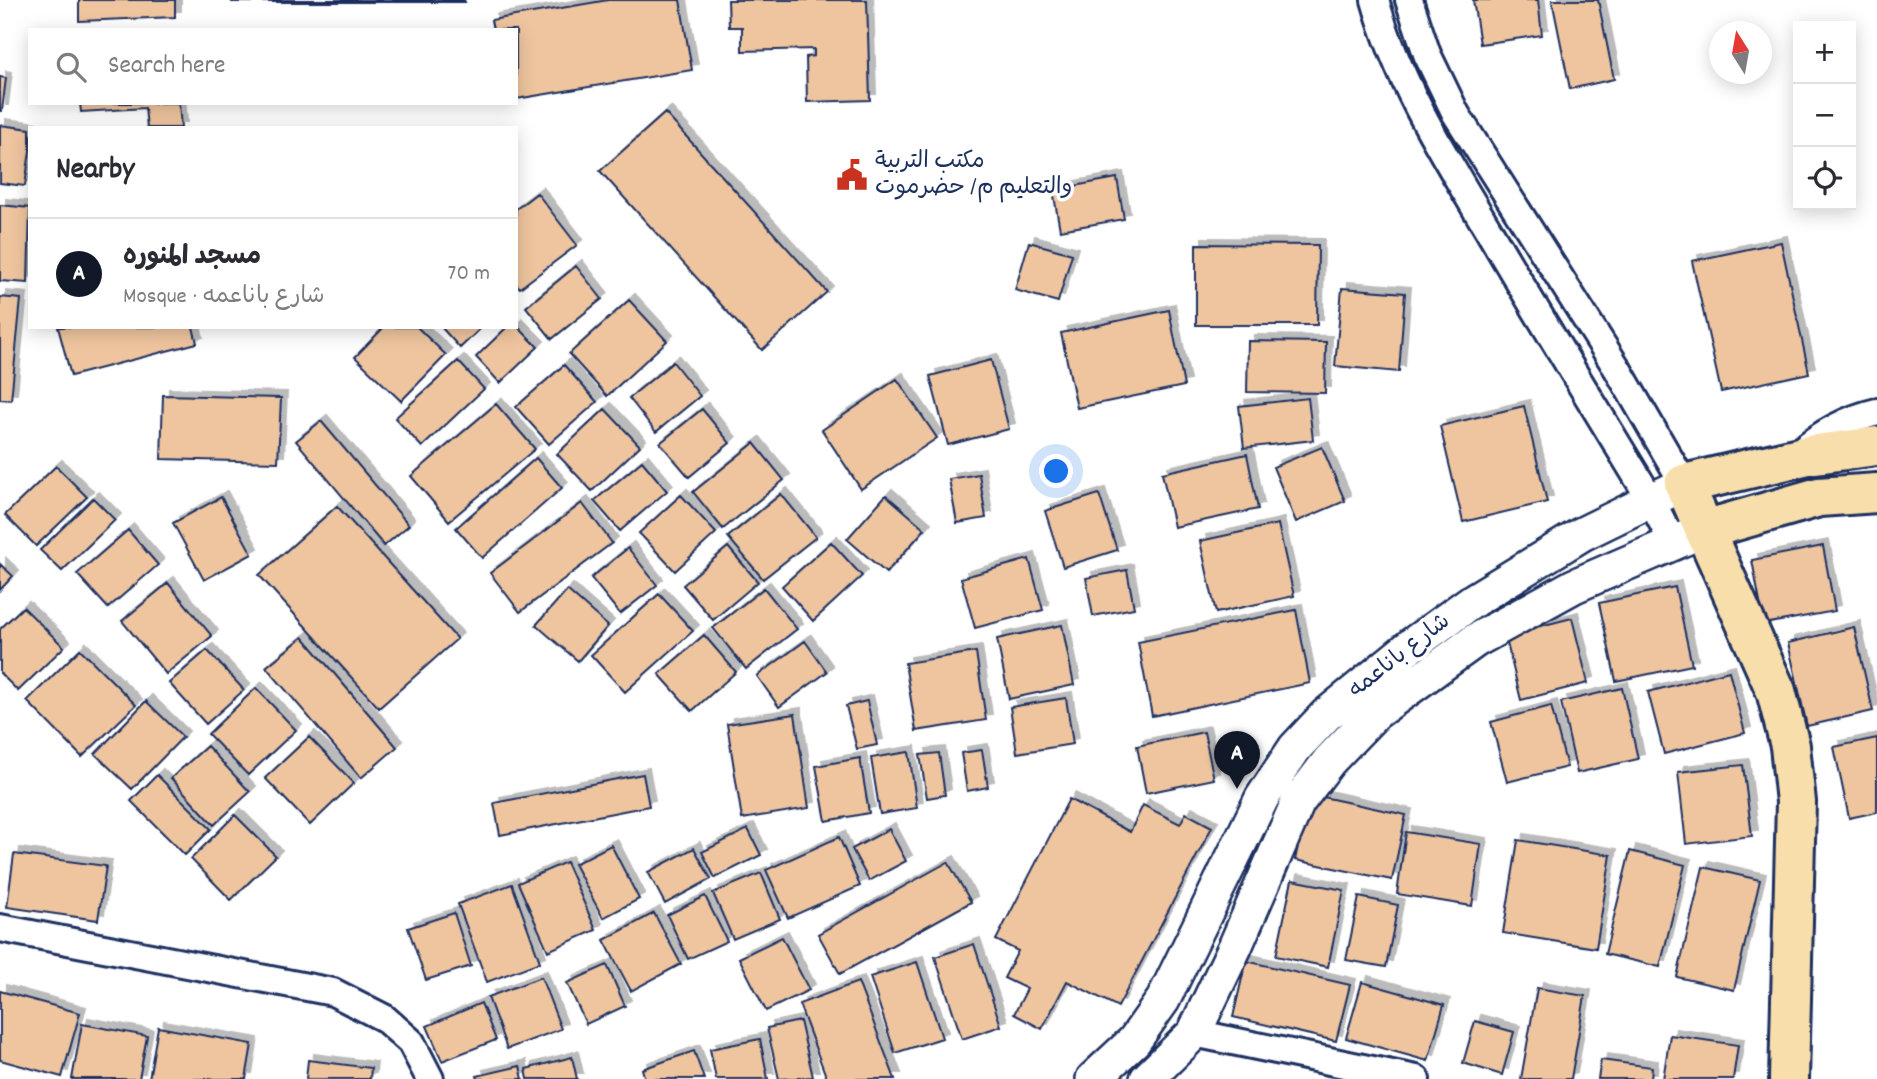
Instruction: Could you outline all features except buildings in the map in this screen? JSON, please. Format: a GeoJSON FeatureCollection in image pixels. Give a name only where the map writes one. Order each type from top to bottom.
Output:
{"type":"FeatureCollection","features":[{"type":"Feature","properties":{"kind":"highway","name":"شارع باناعمه"},"geometry":{"type":"LineString","coordinates":[[1667,492],[1792,459],[1877,446]]}},
{"type":"Feature","properties":{"kind":"highway"},"geometry":{"type":"LineString","coordinates":[[1667,492],[1689,537],[1776,691],[1790,746],[1796,802],[1788,1079]]}},
{"type":"Feature","properties":{"kind":"highway","name":"شارع باناعمه"},"geometry":{"type":"LineString","coordinates":[[1689,537],[1819,497],[1877,493]]}},
{"type":"Feature","properties":{"kind":"street"},"geometry":{"type":"LineString","coordinates":[[1375,0],[1385,35],[1415,103],[1507,262],[1667,492]]}},
{"type":"Feature","properties":{"kind":"street"},"geometry":{"type":"LineString","coordinates":[[1409,0],[1427,54],[1456,114],[1617,368],[1667,492]]}},
{"type":"Feature","properties":{"kind":"street"},"geometry":{"type":"LineString","coordinates":[[1507,262],[1538,244]]}},
{"type":"Feature","properties":{"kind":"street"},"geometry":{"type":"LineString","coordinates":[[1792,459],[1810,443],[1830,431],[1850,420],[1877,412]]}},
{"type":"Feature","properties":{"kind":"street","name":"شارع باناعمه"},"geometry":{"type":"LineString","coordinates":[[1093,1079],[1134,1041],[1163,1000],[1262,798],[1295,748],[1318,723],[1403,652],[1474,600],[1582,534],[1667,492]]}},
{"type":"Feature","properties":{"kind":"street","name":"شارع باناعمه"},"geometry":{"type":"LineString","coordinates":[[1147,1079],[1194,1032],[1235,947],[1298,802],[1329,761],[1375,713],[1476,640],[1574,586],[1689,537]]}},
{"type":"Feature","properties":{"kind":"street"},"geometry":{"type":"LineString","coordinates":[[0,928],[333,992],[384,1018],[411,1042],[430,1079]]}},
{"type":"Feature","properties":{"kind":"street"},"geometry":{"type":"LineString","coordinates":[[1194,1032],[1416,1079]]}},
{"type":"Feature","properties":{"kind":"place","name":"مكتب التربية والتعليم م/ حضرموت"},"geometry":{"type":"Point","coordinates":[852,175]}},
{"type":"Feature","properties":{"kind":"place","name":"مسجد المنوره"},"geometry":{"type":"Point","coordinates":[1237,789]}}]}
